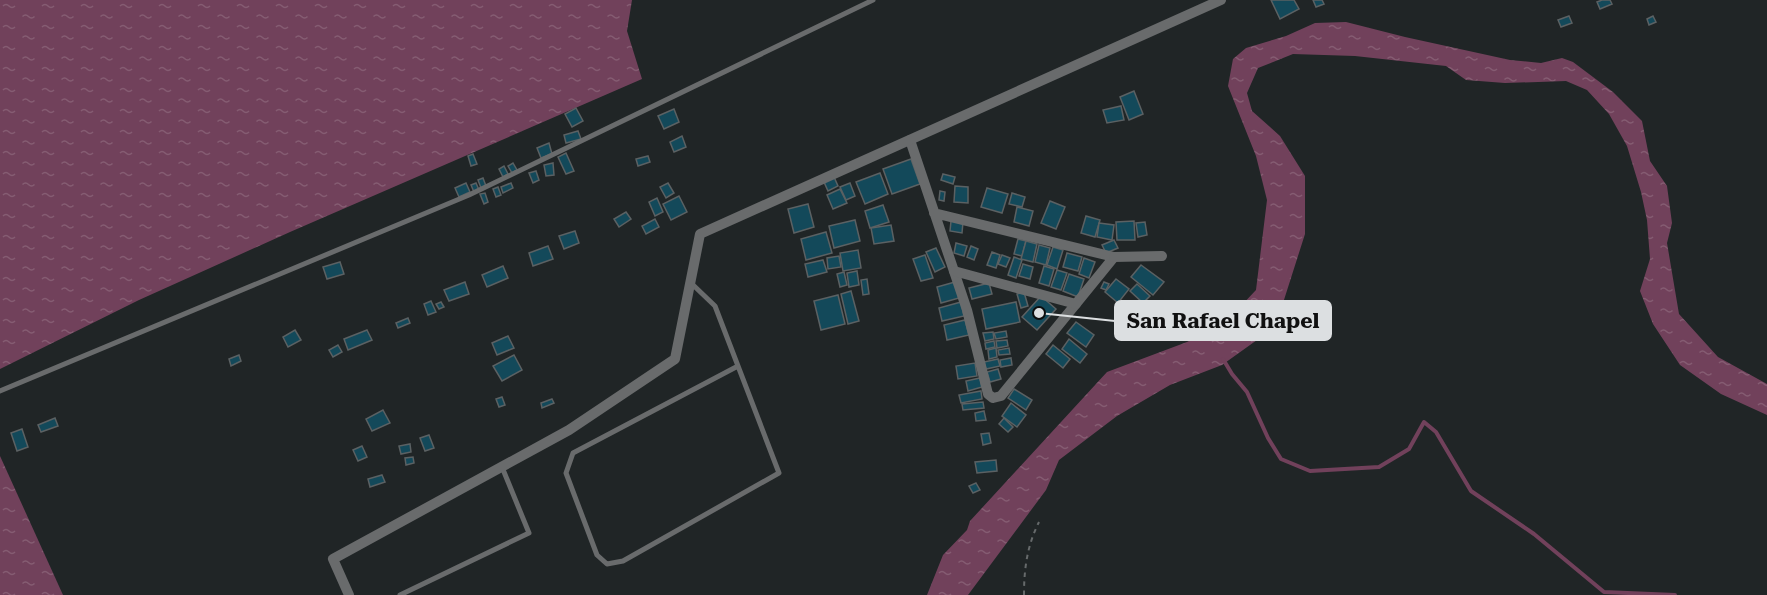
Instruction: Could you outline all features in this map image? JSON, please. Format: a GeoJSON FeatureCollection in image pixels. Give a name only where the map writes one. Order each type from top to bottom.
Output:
{"type":"FeatureCollection","features":[{"type":"Feature","properties":{"kind":"street"},"geometry":{"type":"LineString","coordinates":[[348,595],[333,559],[569,430],[675,359],[700,234],[1221,0]]}},
{"type":"Feature","properties":{"kind":"street"},"geometry":{"type":"LineString","coordinates":[[910,140],[967,310],[988,394],[993,398],[1000,396],[1114,256]]}},
{"type":"Feature","properties":{"kind":"street"},"geometry":{"type":"LineString","coordinates":[[934,213],[1114,256],[1162,256]]}},
{"type":"Feature","properties":{"kind":"street"},"geometry":{"type":"LineString","coordinates":[[954,271],[1076,304]]}},
{"type":"Feature","properties":{"kind":"lane"},"geometry":{"type":"LineString","coordinates":[[0,391],[469,195],[873,0]]}},
{"type":"Feature","properties":{"kind":"lane"},"geometry":{"type":"LineString","coordinates":[[691,283],[715,306],[738,366],[778,473],[623,561],[607,564],[597,555],[566,473],[573,453],[738,366]]}},
{"type":"Feature","properties":{"kind":"lane"},"geometry":{"type":"LineString","coordinates":[[400,595],[529,533],[501,466]]}},
{"type":"Feature","properties":{"kind":"path"},"geometry":{"type":"LineString","coordinates":[[1024,595],[1024,570],[1031,538],[1039,522]]}},
{"type":"Feature","properties":{"kind":"water"},"geometry":{"type":"Polygon","coordinates":[[[0,0],[632,0],[627,31],[642,79],[139,300],[0,369],[0,0]]]}},
{"type":"Feature","properties":{"kind":"water"},"geometry":{"type":"Polygon","coordinates":[[[1346,22],[1510,60],[1541,63],[1562,58],[1573,62],[1613,92],[1642,121],[1650,161],[1667,186],[1672,223],[1667,243],[1679,314],[1718,357],[1767,384],[1767,415],[1721,394],[1680,365],[1653,324],[1640,291],[1650,259],[1647,220],[1641,192],[1627,146],[1609,114],[1587,90],[1566,81],[1505,83],[1466,80],[1446,66],[1355,56],[1293,54],[1258,68],[1247,93],[1252,111],[1280,136],[1305,176],[1305,234],[1283,303],[1257,340],[1222,365],[1170,385],[1117,416],[1059,460],[1046,490],[968,595],[927,595],[943,555],[967,530],[970,521],[1107,372],[1187,342],[1226,322],[1256,290],[1267,200],[1256,156],[1228,86],[1233,59],[1246,48],[1286,36],[1315,23],[1346,22]]]}},
{"type":"Feature","properties":{"kind":"water"},"geometry":{"type":"Polygon","coordinates":[[[0,456],[63,595],[0,595],[0,456]]]}},
{"type":"Feature","properties":{"kind":"building"},"geometry":{"type":"Polygon","coordinates":[[[1271,0],[1294,0],[1299,9],[1280,19],[1271,0]]]}},
{"type":"Feature","properties":{"kind":"building"},"geometry":{"type":"Polygon","coordinates":[[[1313,0],[1322,0],[1324,4],[1316,7],[1313,0]]]}},
{"type":"Feature","properties":{"kind":"building"},"geometry":{"type":"Polygon","coordinates":[[[1610,0],[1612,4],[1600,9],[1597,2],[1610,0]]]}},
{"type":"Feature","properties":{"kind":"building"},"geometry":{"type":"Polygon","coordinates":[[[1569,16],[1572,23],[1561,27],[1558,20],[1569,16]]]}},
{"type":"Feature","properties":{"kind":"building"},"geometry":{"type":"Polygon","coordinates":[[[1653,16],[1656,22],[1649,25],[1647,19],[1653,16]]]}},
{"type":"Feature","properties":{"kind":"building"},"geometry":{"type":"Polygon","coordinates":[[[1134,91],[1143,114],[1129,120],[1120,97],[1134,91]]]}},
{"type":"Feature","properties":{"kind":"building"},"geometry":{"type":"Polygon","coordinates":[[[1121,106],[1124,120],[1107,123],[1103,110],[1121,106]]]}},
{"type":"Feature","properties":{"kind":"building"},"geometry":{"type":"Polygon","coordinates":[[[576,108],[583,121],[572,127],[565,114],[576,108]]]}},
{"type":"Feature","properties":{"kind":"building"},"geometry":{"type":"Polygon","coordinates":[[[674,109],[679,122],[664,129],[658,116],[674,109]]]}},
{"type":"Feature","properties":{"kind":"building"},"geometry":{"type":"Polygon","coordinates":[[[578,131],[581,139],[566,143],[564,135],[578,131]]]}},
{"type":"Feature","properties":{"kind":"building"},"geometry":{"type":"Polygon","coordinates":[[[682,136],[686,147],[674,152],[670,142],[682,136]]]}},
{"type":"Feature","properties":{"kind":"building"},"geometry":{"type":"Polygon","coordinates":[[[549,143],[552,154],[541,158],[537,148],[549,143]]]}},
{"type":"Feature","properties":{"kind":"building"},"geometry":{"type":"Polygon","coordinates":[[[566,153],[574,171],[566,174],[558,157],[566,153]]]}},
{"type":"Feature","properties":{"kind":"building"},"geometry":{"type":"Polygon","coordinates":[[[473,154],[477,164],[471,166],[468,156],[473,154]]]}},
{"type":"Feature","properties":{"kind":"building"},"geometry":{"type":"Polygon","coordinates":[[[648,156],[650,162],[638,166],[636,159],[648,156]]]}},
{"type":"Feature","properties":{"kind":"building"},"geometry":{"type":"Polygon","coordinates":[[[911,159],[920,184],[892,194],[883,169],[911,159]]]}},
{"type":"Feature","properties":{"kind":"building"},"geometry":{"type":"Polygon","coordinates":[[[513,163],[517,170],[512,173],[508,166],[513,163]]]}},
{"type":"Feature","properties":{"kind":"building"},"geometry":{"type":"Polygon","coordinates":[[[553,163],[554,175],[546,176],[544,165],[553,163]]]}},
{"type":"Feature","properties":{"kind":"building"},"geometry":{"type":"Polygon","coordinates":[[[504,166],[508,174],[503,177],[499,169],[504,166]]]}},
{"type":"Feature","properties":{"kind":"building"},"geometry":{"type":"Polygon","coordinates":[[[536,171],[539,180],[533,183],[529,173],[536,171]]]}},
{"type":"Feature","properties":{"kind":"building"},"geometry":{"type":"Polygon","coordinates":[[[880,173],[888,194],[865,204],[856,182],[880,173]]]}},
{"type":"Feature","properties":{"kind":"building"},"geometry":{"type":"Polygon","coordinates":[[[943,174],[955,177],[953,184],[941,180],[943,174]]]}},
{"type":"Feature","properties":{"kind":"building"},"geometry":{"type":"Polygon","coordinates":[[[834,177],[838,186],[828,191],[824,182],[834,177]]]}},
{"type":"Feature","properties":{"kind":"building"},"geometry":{"type":"Polygon","coordinates":[[[483,178],[486,186],[481,188],[478,180],[483,178]]]}},
{"type":"Feature","properties":{"kind":"building"},"geometry":{"type":"Polygon","coordinates":[[[466,183],[470,192],[459,197],[455,188],[466,183]]]}},
{"type":"Feature","properties":{"kind":"building"},"geometry":{"type":"Polygon","coordinates":[[[476,183],[479,190],[474,192],[471,185],[476,183]]]}},
{"type":"Feature","properties":{"kind":"building"},"geometry":{"type":"Polygon","coordinates":[[[511,183],[513,188],[503,193],[501,187],[511,183]]]}},
{"type":"Feature","properties":{"kind":"building"},"geometry":{"type":"Polygon","coordinates":[[[668,183],[674,193],[666,198],[660,187],[668,183]]]}},
{"type":"Feature","properties":{"kind":"building"},"geometry":{"type":"Polygon","coordinates":[[[850,183],[855,196],[846,200],[840,187],[850,183]]]}},
{"type":"Feature","properties":{"kind":"building"},"geometry":{"type":"Polygon","coordinates":[[[955,186],[968,187],[968,203],[954,202],[955,186]]]}},
{"type":"Feature","properties":{"kind":"building"},"geometry":{"type":"Polygon","coordinates":[[[498,187],[501,195],[496,197],[493,189],[498,187]]]}},
{"type":"Feature","properties":{"kind":"building"},"geometry":{"type":"Polygon","coordinates":[[[987,188],[1008,194],[1002,213],[981,207],[987,188]]]}},
{"type":"Feature","properties":{"kind":"building"},"geometry":{"type":"Polygon","coordinates":[[[840,189],[847,203],[833,209],[827,195],[840,189]]]}},
{"type":"Feature","properties":{"kind":"building"},"geometry":{"type":"Polygon","coordinates":[[[940,191],[945,192],[944,201],[939,200],[940,191]]]}},
{"type":"Feature","properties":{"kind":"building"},"geometry":{"type":"Polygon","coordinates":[[[485,193],[488,202],[484,204],[480,194],[485,193]]]}},
{"type":"Feature","properties":{"kind":"building"},"geometry":{"type":"Polygon","coordinates":[[[1012,193],[1025,197],[1022,207],[1009,204],[1012,193]]]}},
{"type":"Feature","properties":{"kind":"building"},"geometry":{"type":"Polygon","coordinates":[[[679,196],[687,212],[671,220],[663,204],[679,196]]]}},
{"type":"Feature","properties":{"kind":"building"},"geometry":{"type":"Polygon","coordinates":[[[657,198],[663,212],[655,216],[649,202],[657,198]]]}},
{"type":"Feature","properties":{"kind":"building"},"geometry":{"type":"Polygon","coordinates":[[[1050,201],[1065,207],[1056,229],[1041,223],[1050,201]]]}},
{"type":"Feature","properties":{"kind":"building"},"geometry":{"type":"Polygon","coordinates":[[[808,204],[814,227],[794,233],[788,209],[808,204]]]}},
{"type":"Feature","properties":{"kind":"building"},"geometry":{"type":"Polygon","coordinates":[[[883,205],[889,222],[870,228],[865,211],[883,205]]]}},
{"type":"Feature","properties":{"kind":"building"},"geometry":{"type":"Polygon","coordinates":[[[1017,207],[1033,211],[1029,226],[1014,222],[1017,207]]]}},
{"type":"Feature","properties":{"kind":"building"},"geometry":{"type":"Polygon","coordinates":[[[626,212],[631,219],[619,227],[614,219],[626,212]]]}},
{"type":"Feature","properties":{"kind":"building"},"geometry":{"type":"Polygon","coordinates":[[[1086,216],[1100,220],[1095,237],[1081,233],[1086,216]]]}},
{"type":"Feature","properties":{"kind":"building"},"geometry":{"type":"Polygon","coordinates":[[[655,219],[659,227],[646,234],[642,226],[655,219]]]}},
{"type":"Feature","properties":{"kind":"building"},"geometry":{"type":"Polygon","coordinates":[[[855,220],[860,241],[834,248],[829,226],[855,220]]]}},
{"type":"Feature","properties":{"kind":"building"},"geometry":{"type":"Polygon","coordinates":[[[951,221],[963,222],[962,233],[950,231],[951,221]]]}},
{"type":"Feature","properties":{"kind":"building"},"geometry":{"type":"Polygon","coordinates":[[[1134,221],[1135,240],[1117,240],[1116,222],[1134,221]]]}},
{"type":"Feature","properties":{"kind":"building"},"geometry":{"type":"Polygon","coordinates":[[[1145,222],[1147,235],[1138,237],[1136,223],[1145,222]]]}},
{"type":"Feature","properties":{"kind":"building"},"geometry":{"type":"Polygon","coordinates":[[[1099,223],[1114,225],[1112,240],[1097,237],[1099,223]]]}},
{"type":"Feature","properties":{"kind":"building"},"geometry":{"type":"Polygon","coordinates":[[[891,225],[894,241],[874,244],[871,228],[891,225]]]}},
{"type":"Feature","properties":{"kind":"building"},"geometry":{"type":"Polygon","coordinates":[[[575,231],[579,243],[564,249],[559,236],[575,231]]]}},
{"type":"Feature","properties":{"kind":"building"},"geometry":{"type":"Polygon","coordinates":[[[826,232],[832,253],[806,260],[801,239],[826,232]]]}},
{"type":"Feature","properties":{"kind":"building"},"geometry":{"type":"Polygon","coordinates":[[[1018,239],[1026,241],[1022,256],[1014,254],[1018,239]]]}},
{"type":"Feature","properties":{"kind":"building"},"geometry":{"type":"Polygon","coordinates":[[[1114,240],[1118,248],[1106,253],[1102,245],[1114,240]]]}},
{"type":"Feature","properties":{"kind":"building"},"geometry":{"type":"Polygon","coordinates":[[[1026,241],[1037,244],[1033,262],[1021,259],[1026,241]]]}},
{"type":"Feature","properties":{"kind":"building"},"geometry":{"type":"Polygon","coordinates":[[[956,243],[967,246],[964,256],[954,253],[956,243]]]}},
{"type":"Feature","properties":{"kind":"building"},"geometry":{"type":"Polygon","coordinates":[[[1039,245],[1050,248],[1046,265],[1035,262],[1039,245]]]}},
{"type":"Feature","properties":{"kind":"building"},"geometry":{"type":"Polygon","coordinates":[[[548,246],[553,259],[533,266],[529,253],[548,246]]]}},
{"type":"Feature","properties":{"kind":"building"},"geometry":{"type":"Polygon","coordinates":[[[971,246],[978,249],[974,260],[967,257],[971,246]]]}},
{"type":"Feature","properties":{"kind":"building"},"geometry":{"type":"Polygon","coordinates":[[[1053,247],[1063,250],[1057,269],[1047,265],[1053,247]]]}},
{"type":"Feature","properties":{"kind":"building"},"geometry":{"type":"Polygon","coordinates":[[[936,248],[945,267],[935,272],[926,252],[936,248]]]}},
{"type":"Feature","properties":{"kind":"building"},"geometry":{"type":"Polygon","coordinates":[[[858,250],[861,268],[843,271],[840,253],[858,250]]]}},
{"type":"Feature","properties":{"kind":"building"},"geometry":{"type":"Polygon","coordinates":[[[992,252],[1000,255],[996,268],[987,265],[992,252]]]}},
{"type":"Feature","properties":{"kind":"building"},"geometry":{"type":"Polygon","coordinates":[[[1067,253],[1082,257],[1078,271],[1063,267],[1067,253]]]}},
{"type":"Feature","properties":{"kind":"building"},"geometry":{"type":"Polygon","coordinates":[[[925,255],[933,278],[921,281],[913,259],[925,255]]]}},
{"type":"Feature","properties":{"kind":"building"},"geometry":{"type":"Polygon","coordinates":[[[1002,255],[1010,258],[1006,267],[998,264],[1002,255]]]}},
{"type":"Feature","properties":{"kind":"building"},"geometry":{"type":"Polygon","coordinates":[[[839,256],[841,267],[828,269],[827,258],[839,256]]]}},
{"type":"Feature","properties":{"kind":"building"},"geometry":{"type":"Polygon","coordinates":[[[1014,257],[1022,260],[1016,278],[1008,275],[1014,257]]]}},
{"type":"Feature","properties":{"kind":"building"},"geometry":{"type":"Polygon","coordinates":[[[1084,258],[1095,262],[1089,278],[1079,274],[1084,258]]]}},
{"type":"Feature","properties":{"kind":"building"},"geometry":{"type":"Polygon","coordinates":[[[823,260],[827,272],[808,277],[805,264],[823,260]]]}},
{"type":"Feature","properties":{"kind":"building"},"geometry":{"type":"Polygon","coordinates":[[[340,262],[344,274],[327,279],[323,267],[340,262]]]}},
{"type":"Feature","properties":{"kind":"building"},"geometry":{"type":"Polygon","coordinates":[[[1023,264],[1033,267],[1030,279],[1019,276],[1023,264]]]}},
{"type":"Feature","properties":{"kind":"building"},"geometry":{"type":"Polygon","coordinates":[[[1141,265],[1164,282],[1153,295],[1131,277],[1141,265]]]}},
{"type":"Feature","properties":{"kind":"building"},"geometry":{"type":"Polygon","coordinates":[[[503,266],[508,278],[487,287],[482,275],[503,266]]]}},
{"type":"Feature","properties":{"kind":"building"},"geometry":{"type":"Polygon","coordinates":[[[1044,266],[1054,269],[1049,286],[1039,283],[1044,266]]]}},
{"type":"Feature","properties":{"kind":"building"},"geometry":{"type":"Polygon","coordinates":[[[1057,270],[1067,273],[1061,290],[1051,287],[1057,270]]]}},
{"type":"Feature","properties":{"kind":"building"},"geometry":{"type":"Polygon","coordinates":[[[857,271],[859,285],[849,287],[847,273],[857,271]]]}},
{"type":"Feature","properties":{"kind":"building"},"geometry":{"type":"Polygon","coordinates":[[[844,272],[847,285],[840,287],[837,274],[844,272]]]}},
{"type":"Feature","properties":{"kind":"building"},"geometry":{"type":"Polygon","coordinates":[[[1069,274],[1084,279],[1078,297],[1063,291],[1069,274]]]}},
{"type":"Feature","properties":{"kind":"building"},"geometry":{"type":"Polygon","coordinates":[[[867,279],[869,294],[863,295],[861,280],[867,279]]]}},
{"type":"Feature","properties":{"kind":"building"},"geometry":{"type":"Polygon","coordinates":[[[1116,279],[1129,289],[1118,303],[1105,292],[1116,279]]]}},
{"type":"Feature","properties":{"kind":"building"},"geometry":{"type":"Polygon","coordinates":[[[465,282],[469,294],[449,301],[444,290],[465,282]]]}},
{"type":"Feature","properties":{"kind":"building"},"geometry":{"type":"Polygon","coordinates":[[[955,282],[959,298],[941,303],[937,287],[955,282]]]}},
{"type":"Feature","properties":{"kind":"building"},"geometry":{"type":"Polygon","coordinates":[[[1104,282],[1109,284],[1106,290],[1101,288],[1104,282]]]}},
{"type":"Feature","properties":{"kind":"building"},"geometry":{"type":"Polygon","coordinates":[[[989,283],[992,294],[972,299],[969,288],[989,283]]]}},
{"type":"Feature","properties":{"kind":"building"},"geometry":{"type":"Polygon","coordinates":[[[1137,284],[1150,296],[1143,303],[1130,291],[1137,284]]]}},
{"type":"Feature","properties":{"kind":"building"},"geometry":{"type":"Polygon","coordinates":[[[851,291],[859,321],[848,324],[841,294],[851,291]]]}},
{"type":"Feature","properties":{"kind":"building"},"geometry":{"type":"Polygon","coordinates":[[[1024,292],[1028,306],[1021,308],[1017,294],[1024,292]]]}},
{"type":"Feature","properties":{"kind":"building"},"geometry":{"type":"Polygon","coordinates":[[[838,295],[845,324],[821,330],[814,301],[838,295]]]}},
{"type":"Feature","properties":{"kind":"building"},"geometry":{"type":"Polygon","coordinates":[[[1041,296],[1056,309],[1037,330],[1022,317],[1041,296]]]}},
{"type":"Feature","properties":{"kind":"building"},"geometry":{"type":"Polygon","coordinates":[[[431,301],[436,312],[428,315],[424,304],[431,301]]]}},
{"type":"Feature","properties":{"kind":"building"},"geometry":{"type":"Polygon","coordinates":[[[441,302],[444,307],[439,309],[436,304],[441,302]]]}},
{"type":"Feature","properties":{"kind":"building"},"geometry":{"type":"Polygon","coordinates":[[[961,302],[964,316],[942,321],[939,308],[961,302]]]}},
{"type":"Feature","properties":{"kind":"building"},"geometry":{"type":"Polygon","coordinates":[[[1016,302],[1020,322],[986,329],[982,309],[1016,302]]]}},
{"type":"Feature","properties":{"kind":"building"},"geometry":{"type":"Polygon","coordinates":[[[408,318],[410,323],[398,328],[396,323],[408,318]]]}},
{"type":"Feature","properties":{"kind":"building"},"geometry":{"type":"Polygon","coordinates":[[[965,320],[969,335],[947,340],[944,325],[965,320]]]}},
{"type":"Feature","properties":{"kind":"building"},"geometry":{"type":"Polygon","coordinates":[[[1076,322],[1094,335],[1086,347],[1067,333],[1076,322]]]}},
{"type":"Feature","properties":{"kind":"building"},"geometry":{"type":"Polygon","coordinates":[[[295,330],[301,340],[288,347],[283,337],[295,330]]]}},
{"type":"Feature","properties":{"kind":"building"},"geometry":{"type":"Polygon","coordinates":[[[367,330],[372,340],[348,350],[344,339],[367,330]]]}},
{"type":"Feature","properties":{"kind":"building"},"geometry":{"type":"Polygon","coordinates":[[[1006,331],[1007,337],[996,339],[994,333],[1006,331]]]}},
{"type":"Feature","properties":{"kind":"building"},"geometry":{"type":"Polygon","coordinates":[[[993,332],[994,339],[985,341],[983,333],[993,332]]]}},
{"type":"Feature","properties":{"kind":"building"},"geometry":{"type":"Polygon","coordinates":[[[508,336],[514,348],[497,355],[492,343],[508,336]]]}},
{"type":"Feature","properties":{"kind":"building"},"geometry":{"type":"Polygon","coordinates":[[[1069,339],[1087,354],[1080,363],[1062,349],[1069,339]]]}},
{"type":"Feature","properties":{"kind":"building"},"geometry":{"type":"Polygon","coordinates":[[[1007,340],[1008,346],[997,348],[996,341],[1007,340]]]}},
{"type":"Feature","properties":{"kind":"building"},"geometry":{"type":"Polygon","coordinates":[[[994,341],[995,347],[986,349],[985,343],[994,341]]]}},
{"type":"Feature","properties":{"kind":"building"},"geometry":{"type":"Polygon","coordinates":[[[338,345],[342,352],[333,357],[329,350],[338,345]]]}},
{"type":"Feature","properties":{"kind":"building"},"geometry":{"type":"Polygon","coordinates":[[[1053,345],[1070,359],[1063,368],[1046,354],[1053,345]]]}},
{"type":"Feature","properties":{"kind":"building"},"geometry":{"type":"Polygon","coordinates":[[[996,348],[997,357],[989,359],[988,350],[996,348]]]}},
{"type":"Feature","properties":{"kind":"building"},"geometry":{"type":"Polygon","coordinates":[[[1009,348],[1010,354],[999,355],[998,350],[1009,348]]]}},
{"type":"Feature","properties":{"kind":"building"},"geometry":{"type":"Polygon","coordinates":[[[239,355],[241,361],[231,366],[229,359],[239,355]]]}},
{"type":"Feature","properties":{"kind":"building"},"geometry":{"type":"Polygon","coordinates":[[[514,355],[522,370],[502,381],[493,366],[514,355]]]}},
{"type":"Feature","properties":{"kind":"building"},"geometry":{"type":"Polygon","coordinates":[[[1011,358],[1012,365],[1001,367],[1000,360],[1011,358]]]}},
{"type":"Feature","properties":{"kind":"building"},"geometry":{"type":"Polygon","coordinates":[[[998,359],[1000,366],[986,369],[984,362],[998,359]]]}},
{"type":"Feature","properties":{"kind":"building"},"geometry":{"type":"Polygon","coordinates":[[[975,363],[977,376],[958,379],[956,366],[975,363]]]}},
{"type":"Feature","properties":{"kind":"building"},"geometry":{"type":"Polygon","coordinates":[[[998,369],[1001,379],[990,382],[987,372],[998,369]]]}},
{"type":"Feature","properties":{"kind":"building"},"geometry":{"type":"Polygon","coordinates":[[[980,378],[982,387],[968,391],[966,381],[980,378]]]}},
{"type":"Feature","properties":{"kind":"building"},"geometry":{"type":"Polygon","coordinates":[[[1014,389],[1032,400],[1026,410],[1008,398],[1014,389]]]}},
{"type":"Feature","properties":{"kind":"building"},"geometry":{"type":"Polygon","coordinates":[[[981,391],[982,399],[961,403],[959,395],[981,391]]]}},
{"type":"Feature","properties":{"kind":"building"},"geometry":{"type":"Polygon","coordinates":[[[502,397],[505,405],[499,407],[496,399],[502,397]]]}},
{"type":"Feature","properties":{"kind":"building"},"geometry":{"type":"Polygon","coordinates":[[[552,399],[554,403],[542,408],[541,403],[552,399]]]}},
{"type":"Feature","properties":{"kind":"building"},"geometry":{"type":"Polygon","coordinates":[[[983,402],[984,408],[963,410],[962,404],[983,402]]]}},
{"type":"Feature","properties":{"kind":"building"},"geometry":{"type":"Polygon","coordinates":[[[1011,403],[1026,415],[1017,427],[1002,416],[1011,403]]]}},
{"type":"Feature","properties":{"kind":"building"},"geometry":{"type":"Polygon","coordinates":[[[383,410],[390,423],[372,431],[366,419],[383,410]]]}},
{"type":"Feature","properties":{"kind":"building"},"geometry":{"type":"Polygon","coordinates":[[[984,411],[986,420],[976,421],[975,413],[984,411]]]}},
{"type":"Feature","properties":{"kind":"building"},"geometry":{"type":"Polygon","coordinates":[[[55,418],[58,426],[41,432],[38,425],[55,418]]]}},
{"type":"Feature","properties":{"kind":"building"},"geometry":{"type":"Polygon","coordinates":[[[1004,418],[1013,427],[1008,432],[999,424],[1004,418]]]}},
{"type":"Feature","properties":{"kind":"building"},"geometry":{"type":"Polygon","coordinates":[[[22,429],[28,447],[17,451],[11,433],[22,429]]]}},
{"type":"Feature","properties":{"kind":"building"},"geometry":{"type":"Polygon","coordinates":[[[989,433],[991,443],[983,445],[981,434],[989,433]]]}},
{"type":"Feature","properties":{"kind":"building"},"geometry":{"type":"Polygon","coordinates":[[[429,435],[434,448],[425,451],[420,438],[429,435]]]}},
{"type":"Feature","properties":{"kind":"building"},"geometry":{"type":"Polygon","coordinates":[[[410,444],[411,452],[401,454],[399,446],[410,444]]]}},
{"type":"Feature","properties":{"kind":"building"},"geometry":{"type":"Polygon","coordinates":[[[362,446],[367,457],[358,461],[353,450],[362,446]]]}},
{"type":"Feature","properties":{"kind":"building"},"geometry":{"type":"Polygon","coordinates":[[[413,457],[414,463],[406,465],[405,458],[413,457]]]}},
{"type":"Feature","properties":{"kind":"building"},"geometry":{"type":"Polygon","coordinates":[[[996,460],[997,471],[977,473],[975,462],[996,460]]]}},
{"type":"Feature","properties":{"kind":"building"},"geometry":{"type":"Polygon","coordinates":[[[382,475],[385,482],[370,487],[368,479],[382,475]]]}},
{"type":"Feature","properties":{"kind":"building"},"geometry":{"type":"Polygon","coordinates":[[[976,483],[980,490],[973,493],[969,486],[976,483]]]}},
{"type":"Feature","properties":{"kind":"waterway"},"geometry":{"type":"LineString","coordinates":[[1223,359],[1247,392],[1268,438],[1281,459],[1310,471],[1379,467],[1409,449],[1424,422],[1436,432],[1471,491],[1534,534],[1604,592],[1675,595]]}},
{"type":"Feature","properties":{"kind":"place","name":"San Rafael Chapel"},"geometry":{"type":"Point","coordinates":[1039,313]}}]}
